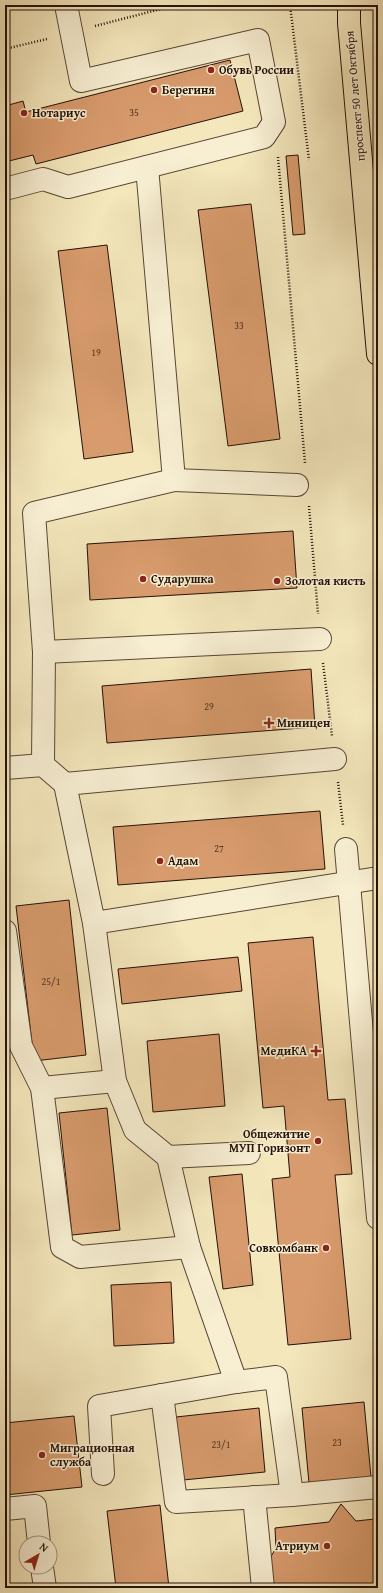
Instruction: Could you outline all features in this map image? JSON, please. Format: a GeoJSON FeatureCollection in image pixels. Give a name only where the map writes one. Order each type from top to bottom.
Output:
{"type":"FeatureCollection","features":[{"type":"Feature","properties":{"kind":"main road","name":"проспект 50 лет Октября"},"geometry":{"type":"LineString","coordinates":[[348,5],[378,354]]}},
{"type":"Feature","properties":{"kind":"lane"},"geometry":{"type":"LineString","coordinates":[[5,189],[43,179],[68,187],[264,137],[274,122],[258,40],[81,81],[66,5]]}},
{"type":"Feature","properties":{"kind":"lane"},"geometry":{"type":"LineString","coordinates":[[147,167],[174,480]]}},
{"type":"Feature","properties":{"kind":"lane"},"geometry":{"type":"LineString","coordinates":[[43,765],[44,652],[34,513],[174,480],[297,484]]}},
{"type":"Feature","properties":{"kind":"lane"},"geometry":{"type":"LineString","coordinates":[[44,652],[320,639]]}},
{"type":"Feature","properties":{"kind":"lane"},"geometry":{"type":"LineString","coordinates":[[65,784],[335,759]]}},
{"type":"Feature","properties":{"kind":"lane"},"geometry":{"type":"LineString","coordinates":[[5,768],[43,765],[65,784],[94,923],[115,1081],[136,1130],[168,1157],[189,1247],[236,1382]]}},
{"type":"Feature","properties":{"kind":"lane"},"geometry":{"type":"LineString","coordinates":[[346,849],[378,1218]]}},
{"type":"Feature","properties":{"kind":"lane"},"geometry":{"type":"LineString","coordinates":[[94,923],[378,878]]}},
{"type":"Feature","properties":{"kind":"lane"},"geometry":{"type":"LineString","coordinates":[[5,931],[21,1046],[42,1088],[62,1247],[80,1257],[189,1247]]}},
{"type":"Feature","properties":{"kind":"lane"},"geometry":{"type":"LineString","coordinates":[[42,1088],[115,1081]]}},
{"type":"Feature","properties":{"kind":"lane"},"geometry":{"type":"LineString","coordinates":[[168,1157],[249,1153]]}},
{"type":"Feature","properties":{"kind":"lane"},"geometry":{"type":"LineString","coordinates":[[104,1474],[99,1406],[236,1382],[276,1378],[292,1494]]}},
{"type":"Feature","properties":{"kind":"lane"},"geometry":{"type":"LineString","coordinates":[[162,1395],[176,1502],[378,1487]]}},
{"type":"Feature","properties":{"kind":"lane"},"geometry":{"type":"LineString","coordinates":[[254,1497],[262,1588]]}},
{"type":"Feature","properties":{"kind":"lane"},"geometry":{"type":"LineString","coordinates":[[5,1509],[35,1506],[39,1535]]}},
{"type":"Feature","properties":{"kind":"lane"},"geometry":{"type":"LineString","coordinates":[[43,1575],[45,1588]]}},
{"type":"Feature","properties":{"kind":"path"},"geometry":{"type":"LineString","coordinates":[[290,5],[310,160]]}},
{"type":"Feature","properties":{"kind":"building"},"geometry":{"type":"Polygon","coordinates":[[[230,60],[243,111],[36,164],[33,155],[5,162],[5,106],[23,101],[26,112],[230,60]]]}},
{"type":"Feature","properties":{"kind":"building"},"geometry":{"type":"Polygon","coordinates":[[[298,155],[305,234],[293,235],[286,156],[298,155]]]}},
{"type":"Feature","properties":{"kind":"building"},"geometry":{"type":"Polygon","coordinates":[[[251,204],[280,439],[228,446],[198,210],[251,204]]]}},
{"type":"Feature","properties":{"kind":"building"},"geometry":{"type":"Polygon","coordinates":[[[107,245],[133,452],[84,459],[58,251],[107,245]]]}},
{"type":"Feature","properties":{"kind":"building"},"geometry":{"type":"Polygon","coordinates":[[[293,531],[297,588],[90,600],[87,544],[293,531]]]}},
{"type":"Feature","properties":{"kind":"building"},"geometry":{"type":"Polygon","coordinates":[[[311,669],[315,727],[107,743],[102,686],[311,669]]]}},
{"type":"Feature","properties":{"kind":"building"},"geometry":{"type":"Polygon","coordinates":[[[320,811],[325,869],[118,885],[113,827],[320,811]]]}},
{"type":"Feature","properties":{"kind":"building"},"geometry":{"type":"Polygon","coordinates":[[[69,900],[86,1055],[34,1061],[16,906],[69,900]]]}},
{"type":"Feature","properties":{"kind":"building","name":"Общежитие МУП Горизонт"},"geometry":{"type":"Polygon","coordinates":[[[313,937],[328,1100],[345,1099],[352,1174],[335,1175],[351,1339],[288,1345],[272,1179],[290,1177],[284,1106],[263,1108],[248,943],[313,937]]]}},
{"type":"Feature","properties":{"kind":"building"},"geometry":{"type":"Polygon","coordinates":[[[238,957],[242,991],[122,1004],[118,969],[238,957]]]}},
{"type":"Feature","properties":{"kind":"building"},"geometry":{"type":"Polygon","coordinates":[[[219,1034],[225,1106],[153,1112],[147,1041],[219,1034]]]}},
{"type":"Feature","properties":{"kind":"building"},"geometry":{"type":"Polygon","coordinates":[[[107,1108],[120,1230],[72,1235],[59,1113],[107,1108]]]}},
{"type":"Feature","properties":{"kind":"building"},"geometry":{"type":"Polygon","coordinates":[[[242,1174],[253,1285],[223,1289],[209,1177],[242,1174]]]}},
{"type":"Feature","properties":{"kind":"building"},"geometry":{"type":"Polygon","coordinates":[[[171,1282],[174,1343],[114,1346],[111,1285],[171,1282]]]}},
{"type":"Feature","properties":{"kind":"building"},"geometry":{"type":"Polygon","coordinates":[[[364,1402],[371,1477],[309,1483],[302,1408],[364,1402]]]}},
{"type":"Feature","properties":{"kind":"building"},"geometry":{"type":"Polygon","coordinates":[[[259,1408],[265,1472],[183,1480],[176,1417],[259,1408]]]}},
{"type":"Feature","properties":{"kind":"building","name":"Миграционная служба"},"geometry":{"type":"Polygon","coordinates":[[[74,1416],[82,1487],[5,1495],[5,1423],[74,1416]]]}},
{"type":"Feature","properties":{"kind":"building","name":"Атриум"},"geometry":{"type":"Polygon","coordinates":[[[341,1504],[356,1521],[375,1519],[378,1544],[378,1588],[276,1588],[276,1585],[263,1570],[276,1548],[275,1528],[329,1522],[341,1504]]]}},
{"type":"Feature","properties":{"kind":"building"},"geometry":{"type":"Polygon","coordinates":[[[160,1505],[169,1588],[116,1588],[107,1511],[160,1505]]]}},
{"type":"Feature","properties":{"kind":"place","name":"Обувь России"},"geometry":{"type":"Point","coordinates":[211,70]}},
{"type":"Feature","properties":{"kind":"place","name":"Берегиня"},"geometry":{"type":"Point","coordinates":[154,90]}},
{"type":"Feature","properties":{"kind":"place","name":"Нотариус"},"geometry":{"type":"Point","coordinates":[24,113]}},
{"type":"Feature","properties":{"kind":"place","name":"Сударушка"},"geometry":{"type":"Point","coordinates":[143,579]}},
{"type":"Feature","properties":{"kind":"place","name":"Золотая кисть"},"geometry":{"type":"Point","coordinates":[277,581]}},
{"type":"Feature","properties":{"kind":"place","name":"Миницен"},"geometry":{"type":"Point","coordinates":[269,723]}},
{"type":"Feature","properties":{"kind":"place","name":"Адам"},"geometry":{"type":"Point","coordinates":[160,861]}},
{"type":"Feature","properties":{"kind":"place","name":"МедиКА"},"geometry":{"type":"Point","coordinates":[316,1051]}},
{"type":"Feature","properties":{"kind":"place","name":"Общежитие МУП Горизонт"},"geometry":{"type":"Point","coordinates":[318,1141]}},
{"type":"Feature","properties":{"kind":"place","name":"Совкомбанк"},"geometry":{"type":"Point","coordinates":[326,1248]}},
{"type":"Feature","properties":{"kind":"place","name":"Миграционная служба"},"geometry":{"type":"Point","coordinates":[42,1455]}},
{"type":"Feature","properties":{"kind":"place","name":"Атриум"},"geometry":{"type":"Point","coordinates":[327,1546]}}]}
